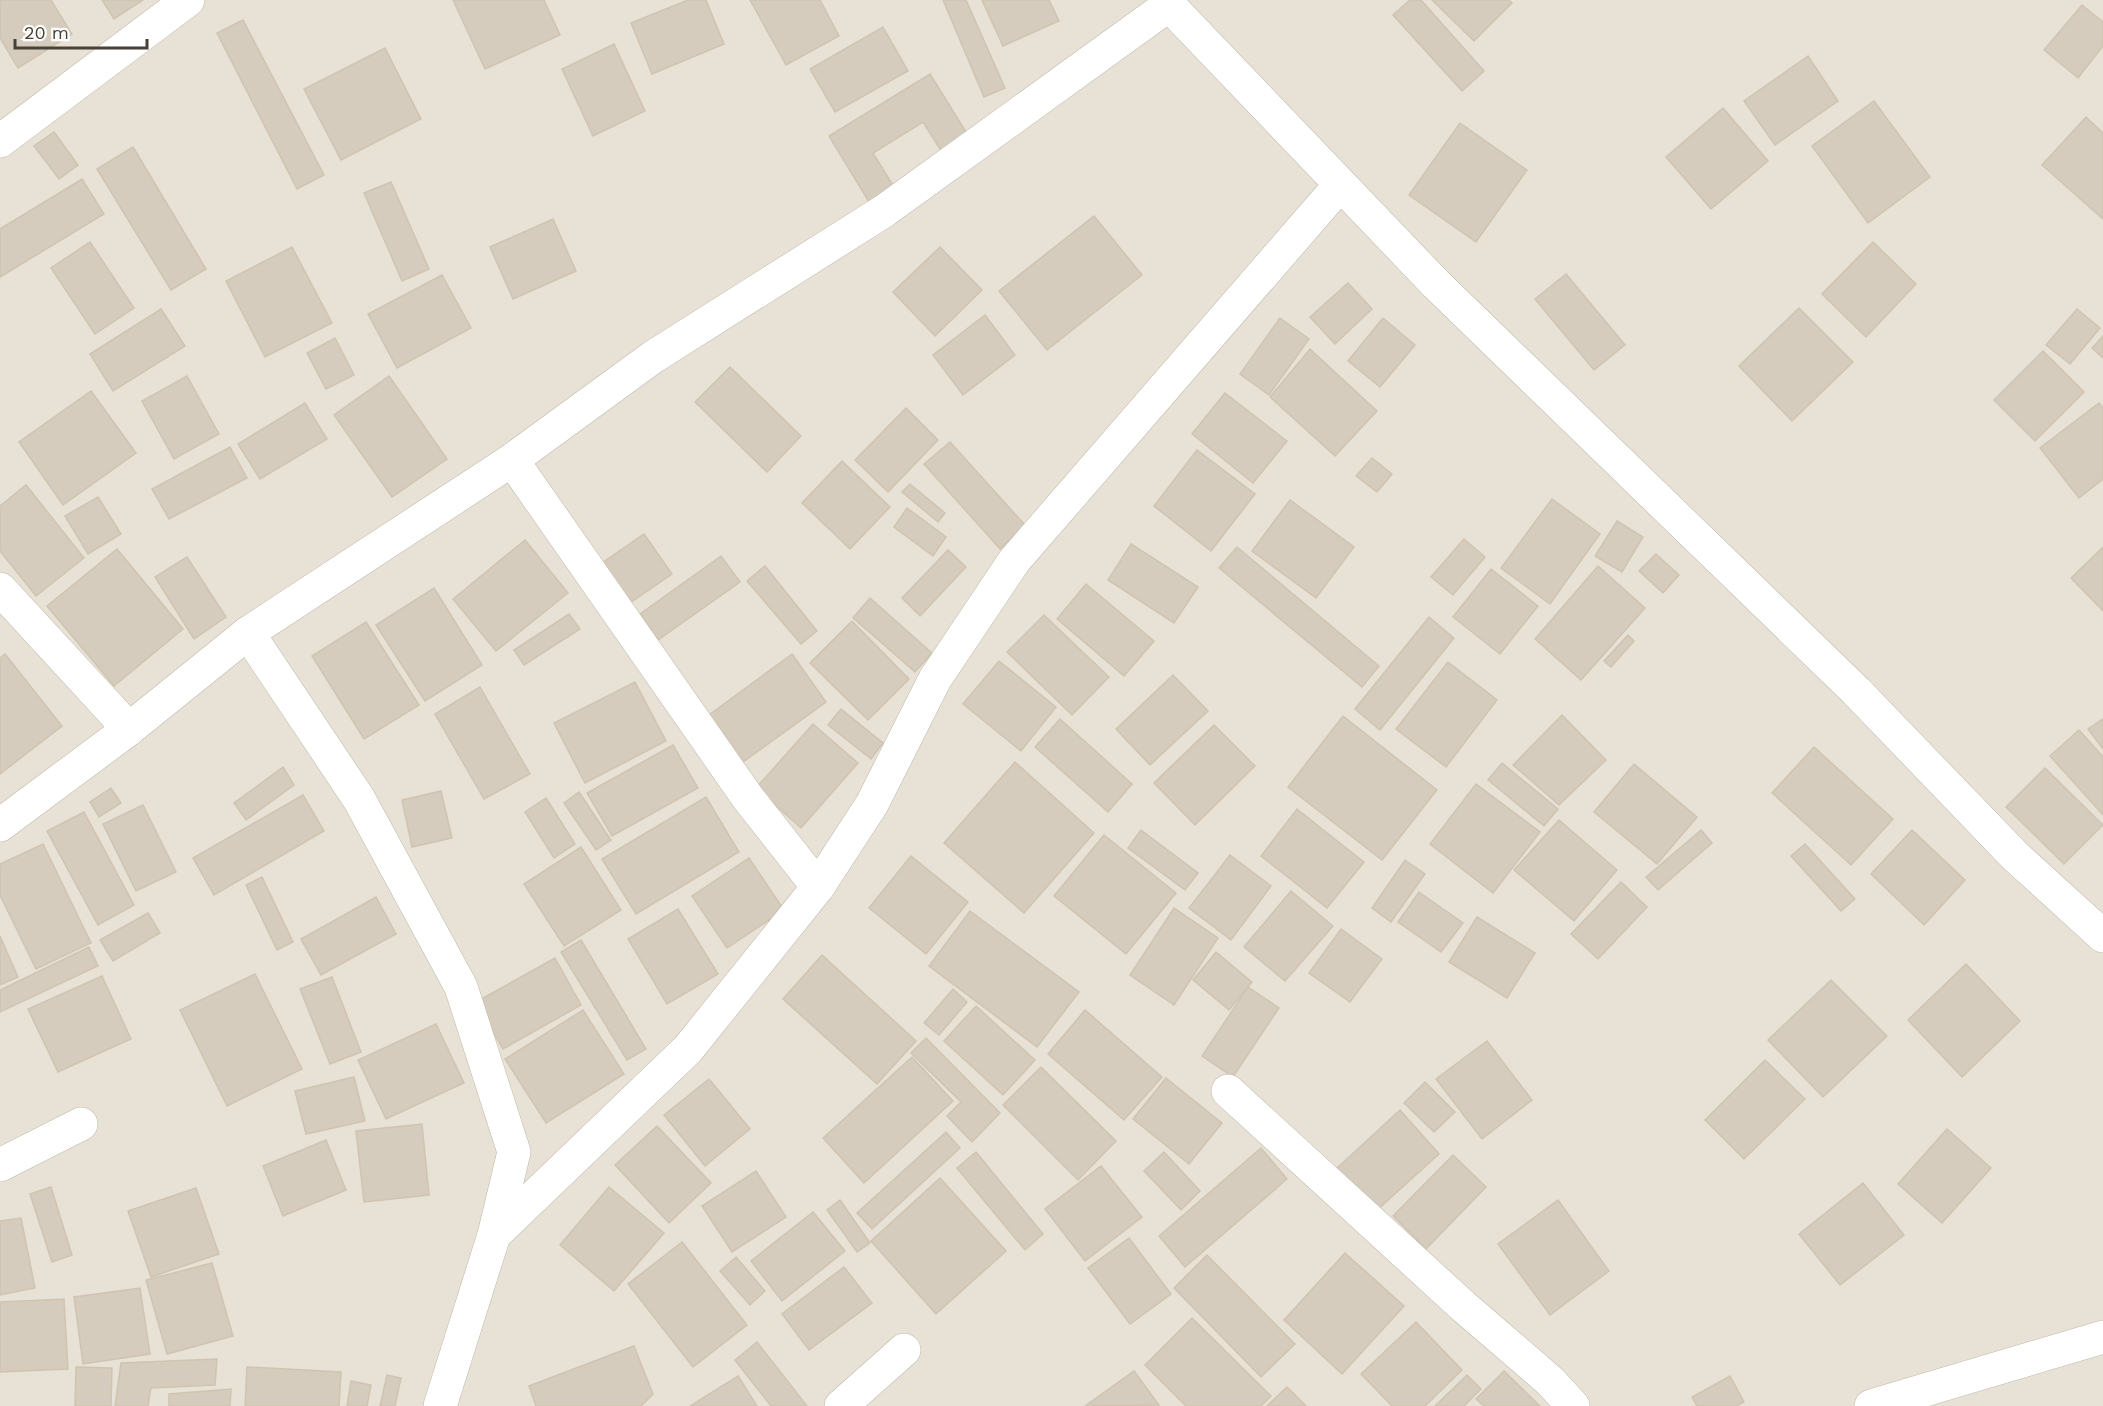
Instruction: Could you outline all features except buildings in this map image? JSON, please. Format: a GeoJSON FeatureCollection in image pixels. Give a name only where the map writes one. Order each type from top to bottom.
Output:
{"type":"FeatureCollection","features":[{"type":"Feature","properties":{"kind":"street"},"geometry":{"type":"LineString","coordinates":[[0,141],[188,0]]}},
{"type":"Feature","properties":{"kind":"street"},"geometry":{"type":"LineString","coordinates":[[0,825],[129,729],[248,633],[512,460],[653,357],[884,211],[1168,3],[1436,284],[1856,691],[2015,856],[2103,936]]}},
{"type":"Feature","properties":{"kind":"street"},"geometry":{"type":"LineString","coordinates":[[494,1235],[688,1049],[818,887],[872,804],[935,679],[1014,561],[1340,184]]}},
{"type":"Feature","properties":{"kind":"street"},"geometry":{"type":"LineString","coordinates":[[512,460],[748,798],[818,887]]}},
{"type":"Feature","properties":{"kind":"street"},"geometry":{"type":"LineString","coordinates":[[0,590],[129,729]]}},
{"type":"Feature","properties":{"kind":"street"},"geometry":{"type":"LineString","coordinates":[[248,633],[359,799],[461,987],[514,1152],[494,1235],[440,1406]]}},
{"type":"Feature","properties":{"kind":"street"},"geometry":{"type":"LineString","coordinates":[[1228,1091],[1455,1298],[1550,1381],[1573,1406]]}},
{"type":"Feature","properties":{"kind":"street"},"geometry":{"type":"LineString","coordinates":[[0,1165],[81,1124]]}},
{"type":"Feature","properties":{"kind":"street"},"geometry":{"type":"LineString","coordinates":[[1871,1406],[2103,1337]]}},
{"type":"Feature","properties":{"kind":"street"},"geometry":{"type":"LineString","coordinates":[[841,1406],[904,1350]]}},
{"type":"Feature","properties":{"kind":"shaded area"},"geometry":{"type":"Polygon","coordinates":[[[0,0],[2103,0],[2103,1406],[0,1406],[0,0]]]}}]}
